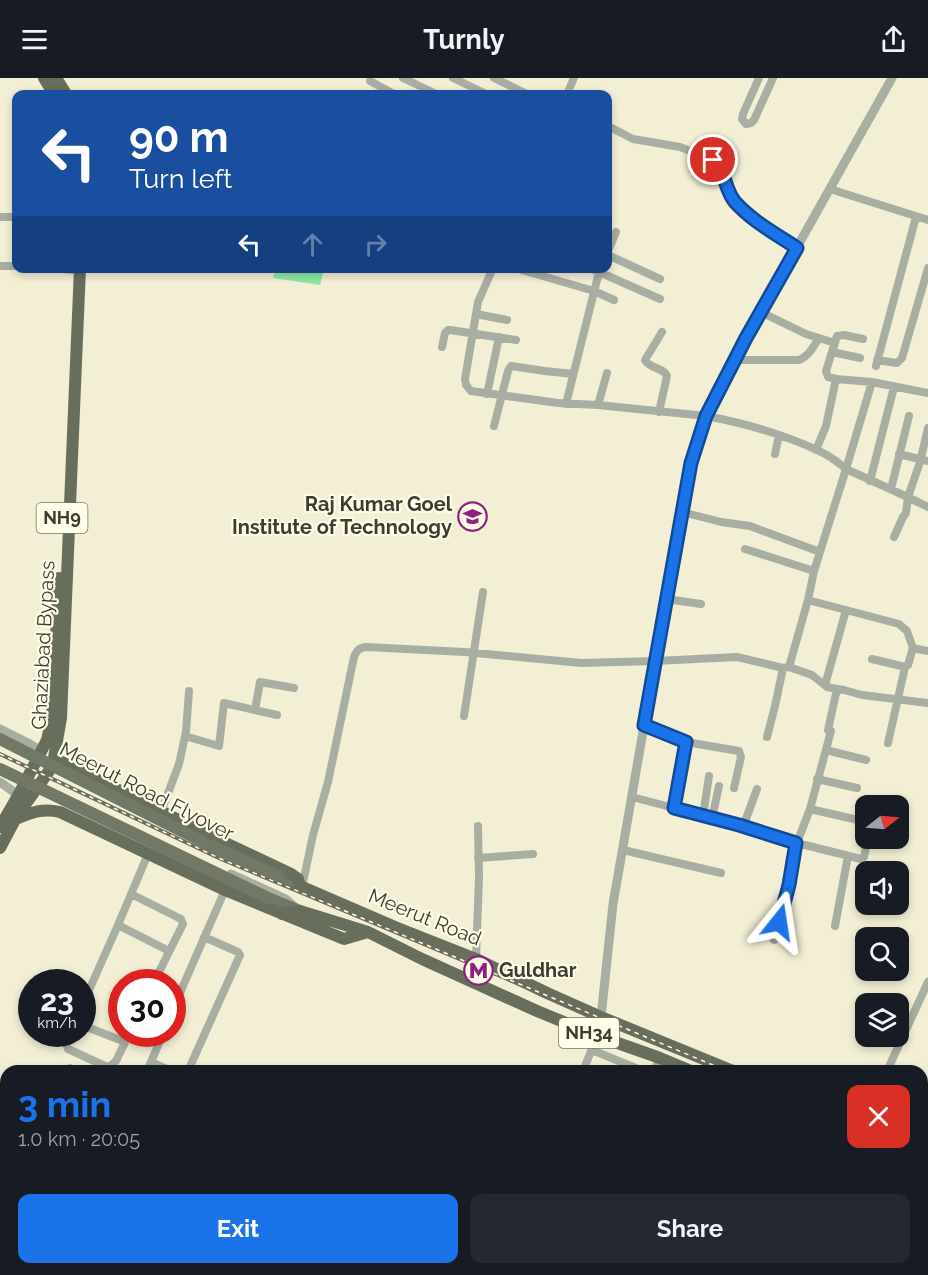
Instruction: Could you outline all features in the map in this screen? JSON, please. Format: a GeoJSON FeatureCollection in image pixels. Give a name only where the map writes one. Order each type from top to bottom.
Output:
{"type":"FeatureCollection","features":[{"type":"Feature","properties":{"kind":"highway","name":"Ghaziabad Bypass"},"geometry":{"type":"LineString","coordinates":[[49,771],[62,718],[75,273]]}},
{"type":"Feature","properties":{"kind":"highway","name":"Ghaziabad Bypass"},"geometry":{"type":"LineString","coordinates":[[18,795],[50,732],[52,718],[74,310]]}},
{"type":"Feature","properties":{"kind":"highway","name":"Meerut Road"},"geometry":{"type":"LineString","coordinates":[[54,758],[291,874],[298,879],[301,886],[373,918],[476,959],[547,993],[718,1065]]}},
{"type":"Feature","properties":{"kind":"highway"},"geometry":{"type":"LineString","coordinates":[[70,781],[75,767]]}},
{"type":"Feature","properties":{"kind":"highway","name":"NH9"},"geometry":{"type":"LineString","coordinates":[[0,848],[15,820],[49,771]]}},
{"type":"Feature","properties":{"kind":"highway","name":"NH9"},"geometry":{"type":"LineString","coordinates":[[0,827],[18,795]]}},
{"type":"Feature","properties":{"kind":"highway"},"geometry":{"type":"LineString","coordinates":[[15,820],[43,810],[66,815],[225,890],[344,939],[368,932],[373,918]]}},
{"type":"Feature","properties":{"kind":"highway","name":"Meerut Road"},"geometry":{"type":"LineString","coordinates":[[300,911],[368,932],[479,985],[597,1036],[677,1065]]}},
{"type":"Feature","properties":{"kind":"highway"},"geometry":{"type":"LineString","coordinates":[[282,914],[300,911]]}},
{"type":"Feature","properties":{"kind":"main road","name":"Meerut Road Flyover"},"geometry":{"type":"LineString","coordinates":[[0,739],[209,845],[301,886]]}},
{"type":"Feature","properties":{"kind":"main road","name":"NH34"},"geometry":{"type":"LineString","coordinates":[[0,769],[268,898],[300,911]]}},
{"type":"Feature","properties":{"kind":"street"},"geometry":{"type":"LineString","coordinates":[[404,78],[428,90]]}},
{"type":"Feature","properties":{"kind":"street"},"geometry":{"type":"LineString","coordinates":[[453,78],[478,90]]}},
{"type":"Feature","properties":{"kind":"street"},"geometry":{"type":"LineString","coordinates":[[494,78],[519,90]]}},
{"type":"Feature","properties":{"kind":"street"},"geometry":{"type":"LineString","coordinates":[[759,78],[743,114],[742,119],[746,124],[754,120],[773,78]]}},
{"type":"Feature","properties":{"kind":"street"},"geometry":{"type":"LineString","coordinates":[[602,1017],[613,904],[691,463],[706,416],[735,360],[892,78]]}},
{"type":"Feature","properties":{"kind":"street"},"geometry":{"type":"LineString","coordinates":[[370,81],[387,90]]}},
{"type":"Feature","properties":{"kind":"street"},"geometry":{"type":"LineString","coordinates":[[612,128],[633,138],[680,147],[713,160],[720,167],[735,202],[764,226],[797,248]]}},
{"type":"Feature","properties":{"kind":"street"},"geometry":{"type":"LineString","coordinates":[[830,189],[928,220]]}},
{"type":"Feature","properties":{"kind":"street"},"geometry":{"type":"LineString","coordinates":[[916,217],[877,363],[900,361],[928,268]]}},
{"type":"Feature","properties":{"kind":"street"},"geometry":{"type":"LineString","coordinates":[[612,242],[616,232]]}},
{"type":"Feature","properties":{"kind":"street"},"geometry":{"type":"LineString","coordinates":[[612,255],[660,279]]}},
{"type":"Feature","properties":{"kind":"street"},"geometry":{"type":"LineString","coordinates":[[491,273],[476,314],[465,379],[471,391],[566,404],[706,416],[779,435],[816,450],[831,457],[846,469],[928,507]]}},
{"type":"Feature","properties":{"kind":"street"},"geometry":{"type":"LineString","coordinates":[[531,273],[594,291],[614,300]]}},
{"type":"Feature","properties":{"kind":"street"},"geometry":{"type":"LineString","coordinates":[[566,404],[598,273]]}},
{"type":"Feature","properties":{"kind":"street"},"geometry":{"type":"LineString","coordinates":[[605,273],[660,299]]}},
{"type":"Feature","properties":{"kind":"street"},"geometry":{"type":"LineString","coordinates":[[761,312],[806,334],[835,343]]}},
{"type":"Feature","properties":{"kind":"street"},"geometry":{"type":"LineString","coordinates":[[476,314],[507,320]]}},
{"type":"Feature","properties":{"kind":"street"},"geometry":{"type":"LineString","coordinates":[[442,347],[445,333],[448,330],[516,340]]}},
{"type":"Feature","properties":{"kind":"street"},"geometry":{"type":"LineString","coordinates":[[659,412],[667,376],[645,360],[662,332]]}},
{"type":"Feature","properties":{"kind":"street"},"geometry":{"type":"LineString","coordinates":[[863,339],[837,336],[826,372],[828,376],[928,393]]}},
{"type":"Feature","properties":{"kind":"street"},"geometry":{"type":"LineString","coordinates":[[487,394],[499,337]]}},
{"type":"Feature","properties":{"kind":"street"},"geometry":{"type":"LineString","coordinates":[[735,360],[799,360],[809,353],[819,338]]}},
{"type":"Feature","properties":{"kind":"street"},"geometry":{"type":"LineString","coordinates":[[832,352],[860,358]]}},
{"type":"Feature","properties":{"kind":"street"},"geometry":{"type":"LineString","coordinates":[[494,426],[507,371],[511,366],[573,374]]}},
{"type":"Feature","properties":{"kind":"street"},"geometry":{"type":"LineString","coordinates":[[598,405],[607,373]]}},
{"type":"Feature","properties":{"kind":"street"},"geometry":{"type":"LineString","coordinates":[[816,450],[826,426],[836,379]]}},
{"type":"Feature","properties":{"kind":"street"},"geometry":{"type":"LineString","coordinates":[[767,737],[808,600],[814,571],[872,382]]}},
{"type":"Feature","properties":{"kind":"street"},"geometry":{"type":"LineString","coordinates":[[870,481],[894,387]]}},
{"type":"Feature","properties":{"kind":"street"},"geometry":{"type":"LineString","coordinates":[[891,489],[909,416]]}},
{"type":"Feature","properties":{"kind":"street"},"geometry":{"type":"LineString","coordinates":[[894,537],[906,513],[908,497],[924,460],[928,428]]}},
{"type":"Feature","properties":{"kind":"street"},"geometry":{"type":"LineString","coordinates":[[775,454],[779,435]]}},
{"type":"Feature","properties":{"kind":"street"},"geometry":{"type":"LineString","coordinates":[[899,454],[924,460]]}},
{"type":"Feature","properties":{"kind":"street"},"geometry":{"type":"LineString","coordinates":[[681,512],[721,522],[750,526],[820,552]]}},
{"type":"Feature","properties":{"kind":"street"},"geometry":{"type":"LineString","coordinates":[[746,549],[814,571]]}},
{"type":"Feature","properties":{"kind":"street"},"geometry":{"type":"LineString","coordinates":[[464,716],[483,592]]}},
{"type":"Feature","properties":{"kind":"street"},"geometry":{"type":"LineString","coordinates":[[666,599],[701,604]]}},
{"type":"Feature","properties":{"kind":"street"},"geometry":{"type":"LineString","coordinates":[[808,600],[899,624],[907,631],[913,648],[908,665],[905,667],[888,743]]}},
{"type":"Feature","properties":{"kind":"street"},"geometry":{"type":"LineString","coordinates":[[825,685],[846,610]]}},
{"type":"Feature","properties":{"kind":"street"},"geometry":{"type":"LineString","coordinates":[[49,771],[292,887],[301,886],[328,782],[354,657],[357,651],[366,646],[581,663],[655,662],[737,657],[812,675],[829,688],[928,704]]}},
{"type":"Feature","properties":{"kind":"street"},"geometry":{"type":"LineString","coordinates":[[913,648],[928,651]]}},
{"type":"Feature","properties":{"kind":"street"},"geometry":{"type":"LineString","coordinates":[[872,659],[905,667]]}},
{"type":"Feature","properties":{"kind":"street"},"geometry":{"type":"LineString","coordinates":[[255,710],[260,682],[294,688]]}},
{"type":"Feature","properties":{"kind":"street"},"geometry":{"type":"LineString","coordinates":[[774,940],[789,885],[796,843],[810,809],[825,750],[837,689]]}},
{"type":"Feature","properties":{"kind":"street"},"geometry":{"type":"LineString","coordinates":[[161,812],[176,774],[185,736],[189,691]]}},
{"type":"Feature","properties":{"kind":"street"},"geometry":{"type":"LineString","coordinates":[[185,736],[219,746],[224,703],[277,715]]}},
{"type":"Feature","properties":{"kind":"street"},"geometry":{"type":"LineString","coordinates":[[644,725],[686,742],[739,751],[741,757],[734,788]]}},
{"type":"Feature","properties":{"kind":"street"},"geometry":{"type":"LineString","coordinates":[[0,729],[41,751]]}},
{"type":"Feature","properties":{"kind":"street"},"geometry":{"type":"LineString","coordinates":[[674,808],[686,742]]}},
{"type":"Feature","properties":{"kind":"street"},"geometry":{"type":"LineString","coordinates":[[825,750],[866,760]]}},
{"type":"Feature","properties":{"kind":"street"},"geometry":{"type":"LineString","coordinates":[[0,763],[3,767],[1,783],[18,795]]}},
{"type":"Feature","properties":{"kind":"street"},"geometry":{"type":"LineString","coordinates":[[703,816],[708,776]]}},
{"type":"Feature","properties":{"kind":"street"},"geometry":{"type":"LineString","coordinates":[[817,779],[857,788]]}},
{"type":"Feature","properties":{"kind":"street"},"geometry":{"type":"LineString","coordinates":[[712,818],[719,786]]}},
{"type":"Feature","properties":{"kind":"street"},"geometry":{"type":"LineString","coordinates":[[743,827],[757,789]]}},
{"type":"Feature","properties":{"kind":"street"},"geometry":{"type":"LineString","coordinates":[[43,810],[55,794],[58,792],[64,794],[286,899],[300,911]]}},
{"type":"Feature","properties":{"kind":"street"},"geometry":{"type":"LineString","coordinates":[[632,797],[848,856],[863,858],[865,849]]}},
{"type":"Feature","properties":{"kind":"street"},"geometry":{"type":"LineString","coordinates":[[810,809],[855,819]]}},
{"type":"Feature","properties":{"kind":"street"},"geometry":{"type":"LineString","coordinates":[[476,959],[478,826]]}},
{"type":"Feature","properties":{"kind":"street"},"geometry":{"type":"LineString","coordinates":[[623,850],[721,873]]}},
{"type":"Feature","properties":{"kind":"street"},"geometry":{"type":"LineString","coordinates":[[96,974],[148,854]]}},
{"type":"Feature","properties":{"kind":"street"},"geometry":{"type":"LineString","coordinates":[[478,858],[533,854]]}},
{"type":"Feature","properties":{"kind":"street"},"geometry":{"type":"LineString","coordinates":[[835,926],[848,856]]}},
{"type":"Feature","properties":{"kind":"street"},"geometry":{"type":"LineString","coordinates":[[186,979],[225,890]]}},
{"type":"Feature","properties":{"kind":"street"},"geometry":{"type":"LineString","coordinates":[[131,894],[181,919],[183,924],[160,969]]}},
{"type":"Feature","properties":{"kind":"street"},"geometry":{"type":"LineString","coordinates":[[118,925],[169,951]]}},
{"type":"Feature","properties":{"kind":"street"},"geometry":{"type":"LineString","coordinates":[[191,1065],[240,955],[204,937]]}},
{"type":"Feature","properties":{"kind":"street"},"geometry":{"type":"LineString","coordinates":[[890,1065],[928,982]]}},
{"type":"Feature","properties":{"kind":"street"},"geometry":{"type":"LineString","coordinates":[[586,1065],[597,1036]]}},
{"type":"Feature","properties":{"kind":"street"},"geometry":{"type":"LineString","coordinates":[[67,1047],[103,1065]]}},
{"type":"Feature","properties":{"kind":"street"},"geometry":{"type":"LineString","coordinates":[[110,1065],[116,1060],[122,1047]]}},
{"type":"Feature","properties":{"kind":"street"},"geometry":{"type":"LineString","coordinates":[[150,1065],[157,1047]]}},
{"type":"Feature","properties":{"kind":"street"},"geometry":{"type":"LineString","coordinates":[[592,1050],[628,1065]]}},
{"type":"Feature","properties":{"kind":"street"},"geometry":{"type":"LineString","coordinates":[[657,1065],[660,1058]]}},
{"type":"Feature","properties":{"kind":"street"},"geometry":{"type":"LineString","coordinates":[[151,1062],[158,1065]]}},
{"type":"Feature","properties":{"kind":"shaded area"},"geometry":{"type":"Polygon","coordinates":[[[274,273],[323,273],[320,285],[273,278],[274,273]]]}},
{"type":"Feature","properties":{"kind":"railway"},"geometry":{"type":"LineString","coordinates":[[0,754],[221,859],[713,1065]]}},
{"type":"Feature","properties":{"kind":"place","name":"Raj Kumar Goel Institute of Technology"},"geometry":{"type":"Point","coordinates":[473,516]}},
{"type":"Feature","properties":{"kind":"place","name":"Guldhar"},"geometry":{"type":"Point","coordinates":[478,970]}},
{"type":"Feature","properties":{"kind":"route"},"geometry":{"type":"LineString","coordinates":[[713,160],[720,167],[730,195],[735,202],[764,226],[797,248],[746,338],[706,416],[691,463],[644,725],[686,742],[674,808],[796,843],[789,885],[779,922]]}}]}
